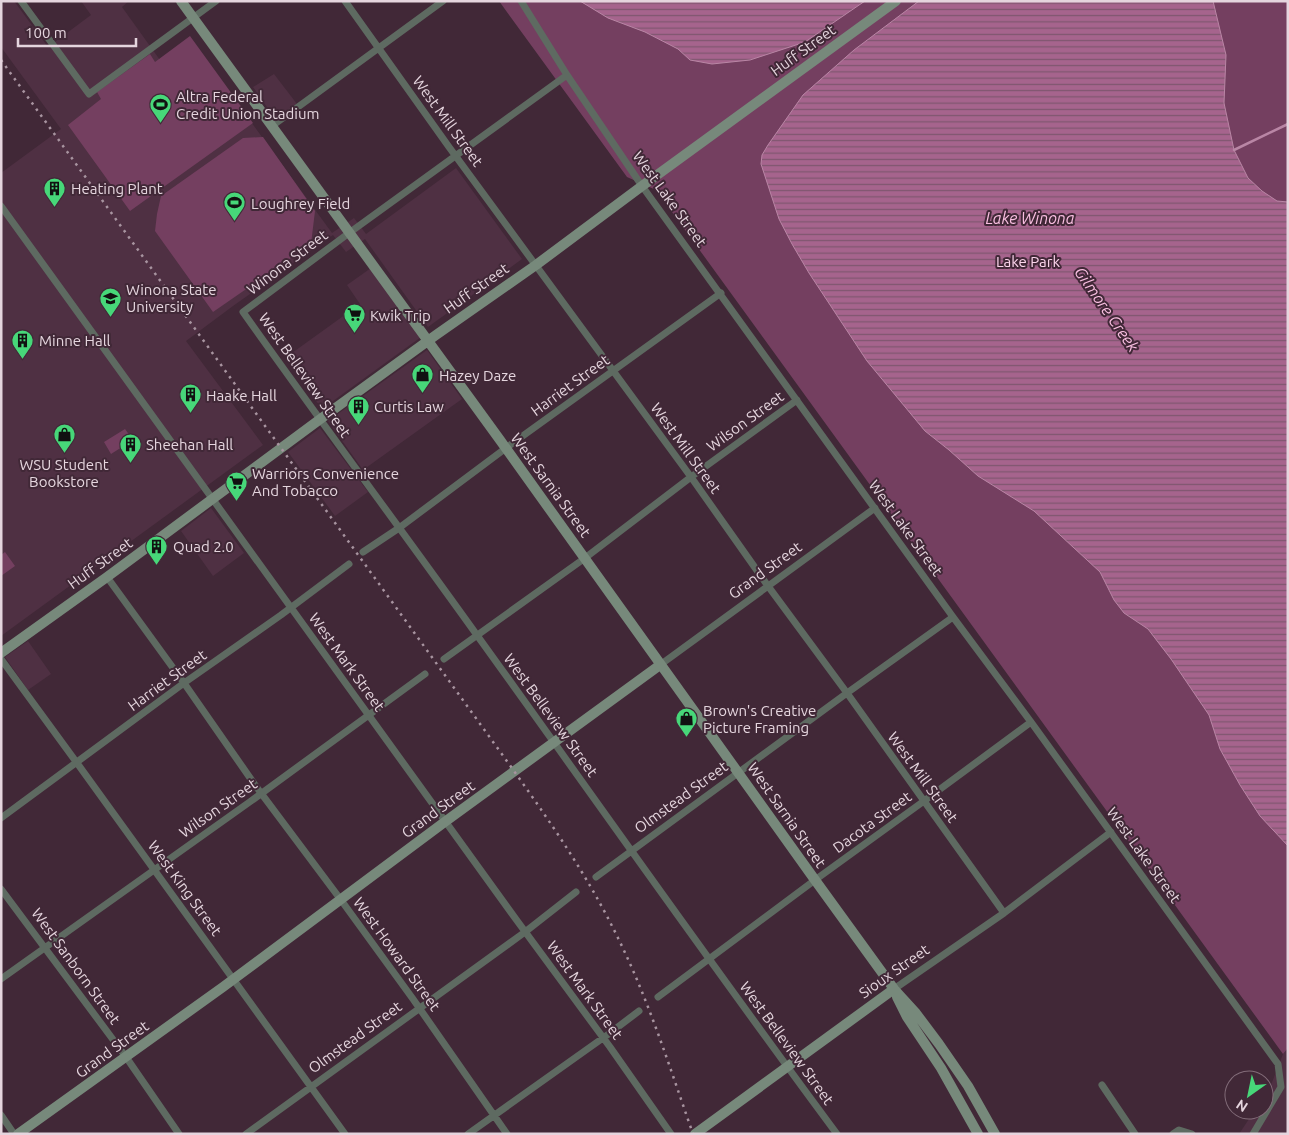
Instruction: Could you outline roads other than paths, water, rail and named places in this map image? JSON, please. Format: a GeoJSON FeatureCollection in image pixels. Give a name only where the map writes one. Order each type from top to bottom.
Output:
{"type":"FeatureCollection","features":[{"type":"Feature","properties":{"kind":"street"},"geometry":{"type":"LineString","coordinates":[[21,1],[89,94],[216,1]]}},
{"type":"Feature","properties":{"kind":"street","name":"West Sarnia Street"},"geometry":{"type":"LineString","coordinates":[[182,1],[506,448],[894,989],[915,1012],[939,1044],[968,1086],[994,1134]]}},
{"type":"Feature","properties":{"kind":"street","name":"West Mill Street"},"geometry":{"type":"LineString","coordinates":[[345,1],[456,156],[692,477],[768,586],[1004,913]]}},
{"type":"Feature","properties":{"kind":"street"},"geometry":{"type":"LineString","coordinates":[[272,126],[442,1]]}},
{"type":"Feature","properties":{"kind":"street","name":"West Lake Street"},"geometry":{"type":"LineString","coordinates":[[520,1],[567,76],[642,186],[1278,1064],[1281,1087],[1253,1134]]}},
{"type":"Feature","properties":{"kind":"street","name":"Huff Street"},"geometry":{"type":"LineString","coordinates":[[1,653],[428,340],[536,265],[896,1]]}},
{"type":"Feature","properties":{"kind":"street","name":"Winona Street"},"geometry":{"type":"LineString","coordinates":[[243,312],[567,76]]}},
{"type":"Feature","properties":{"kind":"street","name":"West Mark Street"},"geometry":{"type":"LineString","coordinates":[[1,206],[672,1134]]}},
{"type":"Feature","properties":{"kind":"street","name":"Harriet Street"},"geometry":{"type":"LineString","coordinates":[[363,552],[399,528],[506,448],[721,293]]}},
{"type":"Feature","properties":{"kind":"street","name":"West Belleview Street"},"geometry":{"type":"LineString","coordinates":[[243,312],[319,420],[477,635],[836,1134]]}},
{"type":"Feature","properties":{"kind":"street","name":"Wilson Street"},"geometry":{"type":"LineString","coordinates":[[444,659],[797,400]]}},
{"type":"Feature","properties":{"kind":"street","name":"Grand Street"},"geometry":{"type":"LineString","coordinates":[[16,1134],[126,1058],[875,508]]}},
{"type":"Feature","properties":{"kind":"street","name":"Harriet Street"},"geometry":{"type":"LineString","coordinates":[[1,818],[350,564]]}},
{"type":"Feature","properties":{"kind":"street","name":"West Howard Street"},"geometry":{"type":"LineString","coordinates":[[107,577],[255,785],[419,1008],[506,1134]]}},
{"type":"Feature","properties":{"kind":"street","name":"Olmstead Street"},"geometry":{"type":"LineString","coordinates":[[596,877],[953,617]]}},
{"type":"Feature","properties":{"kind":"street","name":"West King Street"},"geometry":{"type":"LineString","coordinates":[[1,659],[345,1134]]}},
{"type":"Feature","properties":{"kind":"street","name":"Wilson Street"},"geometry":{"type":"LineString","coordinates":[[1,979],[425,674]]}},
{"type":"Feature","properties":{"kind":"street","name":"Dacota Street"},"geometry":{"type":"LineString","coordinates":[[658,997],[1031,722]]}},
{"type":"Feature","properties":{"kind":"street","name":"Sioux Street"},"geometry":{"type":"LineString","coordinates":[[698,1133],[786,1066],[1004,913],[1111,832]]}},
{"type":"Feature","properties":{"kind":"street","name":"West Sanborn Street"},"geometry":{"type":"LineString","coordinates":[[1,889],[126,1058],[179,1134]]}},
{"type":"Feature","properties":{"kind":"street","name":"Olmstead Street"},"geometry":{"type":"LineString","coordinates":[[246,1134],[525,932],[576,892]]}},
{"type":"Feature","properties":{"kind":"street","name":"West Sarnia Street"},"geometry":{"type":"LineString","coordinates":[[894,989],[907,1017],[941,1068],[978,1134]]}},
{"type":"Feature","properties":{"kind":"street"},"geometry":{"type":"LineString","coordinates":[[468,1134],[639,1011]]}},
{"type":"Feature","properties":{"kind":"street"},"geometry":{"type":"LineString","coordinates":[[1102,1085],[1136,1134]]}},
{"type":"Feature","properties":{"kind":"street"},"geometry":{"type":"LineString","coordinates":[[1,1115],[16,1134]]}},
{"type":"Feature","properties":{"kind":"street"},"geometry":{"type":"LineString","coordinates":[[1173,1134],[1178,1130],[1192,1134]]}},
{"type":"Feature","properties":{"kind":"water"},"geometry":{"type":"Polygon","coordinates":[[[580,1],[865,1],[805,42],[750,60],[712,64],[690,60],[678,49],[645,32],[608,18],[580,1]]]}},
{"type":"Feature","properties":{"kind":"water","name":"Lake Winona"},"geometry":{"type":"Polygon","coordinates":[[[919,1],[1213,1],[1226,55],[1224,103],[1234,150],[1248,178],[1277,201],[1288,202],[1288,846],[1260,816],[1240,785],[1220,749],[1209,715],[1148,629],[1124,613],[1114,600],[1100,572],[1034,511],[978,476],[925,431],[867,361],[809,273],[779,219],[761,164],[762,155],[768,145],[803,95],[854,50],[919,1]]]}},
{"type":"Feature","properties":{"kind":"waterway"},"geometry":{"type":"LineString","coordinates":[[1234,150],[1288,124]]}},
{"type":"Feature","properties":{"kind":"railway"},"geometry":{"type":"LineString","coordinates":[[1,60],[509,764],[567,849],[606,915],[640,986],[693,1134]]}},
{"type":"Feature","properties":{"kind":"place","name":"Altra Federal Credit Union Stadium"},"geometry":{"type":"Point","coordinates":[160,124]}},
{"type":"Feature","properties":{"kind":"place","name":"Heating Plant"},"geometry":{"type":"Point","coordinates":[55,207]}},
{"type":"Feature","properties":{"kind":"place","name":"Loughrey Field"},"geometry":{"type":"Point","coordinates":[235,222]}},
{"type":"Feature","properties":{"kind":"place","name":"Winona State University"},"geometry":{"type":"Point","coordinates":[110,317]}},
{"type":"Feature","properties":{"kind":"place","name":"Kwik Trip"},"geometry":{"type":"Point","coordinates":[354,334]}},
{"type":"Feature","properties":{"kind":"place","name":"Minne Hall"},"geometry":{"type":"Point","coordinates":[23,359]}},
{"type":"Feature","properties":{"kind":"place","name":"Hazey Daze"},"geometry":{"type":"Point","coordinates":[423,394]}},
{"type":"Feature","properties":{"kind":"place","name":"Haake Hall"},"geometry":{"type":"Point","coordinates":[190,414]}},
{"type":"Feature","properties":{"kind":"place","name":"Curtis Law"},"geometry":{"type":"Point","coordinates":[358,425]}},
{"type":"Feature","properties":{"kind":"place","name":"WSU Student Bookstore"},"geometry":{"type":"Point","coordinates":[64,454]}},
{"type":"Feature","properties":{"kind":"place","name":"Sheehan Hall"},"geometry":{"type":"Point","coordinates":[130,463]}},
{"type":"Feature","properties":{"kind":"place","name":"Warriors Convenience And Tobacco"},"geometry":{"type":"Point","coordinates":[236,501]}},
{"type":"Feature","properties":{"kind":"place","name":"Quad 2.0"},"geometry":{"type":"Point","coordinates":[157,565]}},
{"type":"Feature","properties":{"kind":"place","name":"Brown's Creative Picture Framing"},"geometry":{"type":"Point","coordinates":[687,738]}},
{"type":"Feature","properties":{"kind":"park label","name":"Lake Park"},"geometry":{"type":"Point","coordinates":[1028,261]}},
{"type":"Feature","properties":{"kind":"water label","name":"Gilmore Creek"},"geometry":{"type":"Point","coordinates":[1107,309]}}]}
